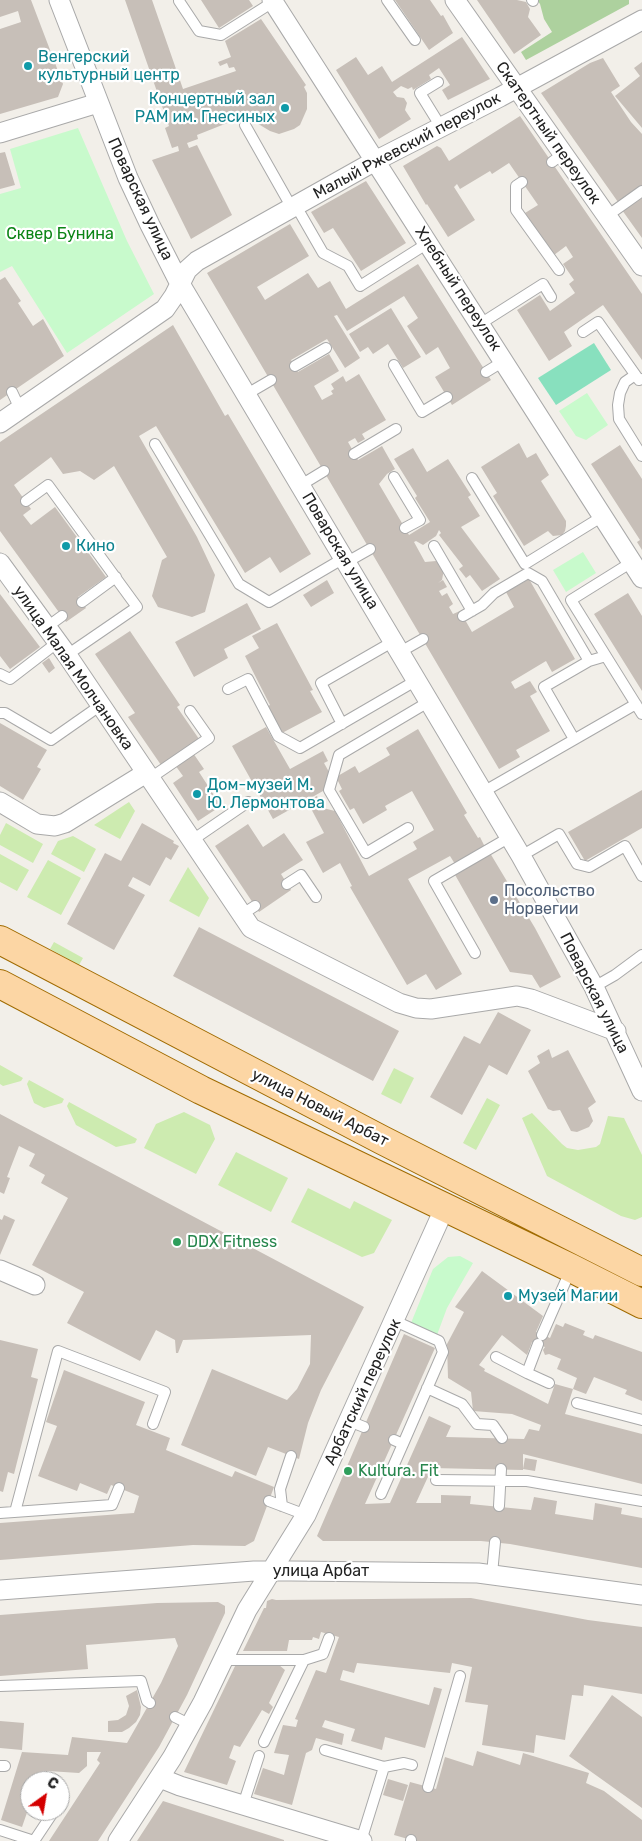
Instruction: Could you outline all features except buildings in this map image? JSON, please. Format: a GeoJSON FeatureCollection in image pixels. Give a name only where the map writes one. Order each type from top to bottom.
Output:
{"type":"FeatureCollection","features":[{"type":"Feature","properties":{"kind":"main road","name":"улица Новый Арбат"},"geometry":{"type":"LineString","coordinates":[[0,940],[365,1132],[642,1272]]}},
{"type":"Feature","properties":{"kind":"main road","name":"улица Новый Арбат"},"geometry":{"type":"LineString","coordinates":[[0,984],[201,1090],[642,1304]]}},
{"type":"Feature","properties":{"kind":"street","name":"Поварская улица"},"geometry":{"type":"LineString","coordinates":[[60,0],[98,103],[150,225],[179,282],[521,856],[594,987],[616,1031],[642,1091]]}},
{"type":"Feature","properties":{"kind":"street","name":"Скатертный переулок"},"geometry":{"type":"LineString","coordinates":[[455,0],[517,88],[558,158],[607,216],[642,266]]}},
{"type":"Feature","properties":{"kind":"street","name":"Хлебный переулок"},"geometry":{"type":"LineString","coordinates":[[272,1],[642,578]]}},
{"type":"Feature","properties":{"kind":"street","name":"Малый Ржевский переулок"},"geometry":{"type":"LineString","coordinates":[[1,421],[164,309],[174,296],[186,270],[197,261],[375,161],[517,88],[642,20]]}},
{"type":"Feature","properties":{"kind":"street"},"geometry":{"type":"LineString","coordinates":[[0,133],[98,103]]}},
{"type":"Feature","properties":{"kind":"street","name":"улица Малая Молчановка"},"geometry":{"type":"LineString","coordinates":[[0,564],[59,635],[101,705],[191,841],[248,910],[247,925],[399,1003],[416,1008],[430,1009],[516,996],[531,999],[616,1031]]}},
{"type":"Feature","properties":{"kind":"street"},"geometry":{"type":"LineString","coordinates":[[0,802],[36,824],[55,826],[65,823],[148,776]]}},
{"type":"Feature","properties":{"kind":"street","name":"Арбатский переулок"},"geometry":{"type":"LineString","coordinates":[[118,1841],[160,1778],[183,1721],[223,1660],[247,1610],[306,1515],[357,1424],[395,1321],[445,1207]]}},
{"type":"Feature","properties":{"kind":"street"},"geometry":{"type":"LineString","coordinates":[[0,1270],[35,1285]]}},
{"type":"Feature","properties":{"kind":"street","name":"улица Арбат"},"geometry":{"type":"LineString","coordinates":[[0,1590],[270,1571],[478,1572],[642,1595]]}},
{"type":"Feature","properties":{"kind":"street"},"geometry":{"type":"LineString","coordinates":[[160,1778],[180,1786],[362,1841]]}},
{"type":"Feature","properties":{"kind":"lane"},"geometry":{"type":"LineString","coordinates":[[387,0],[415,40]]}},
{"type":"Feature","properties":{"kind":"lane"},"geometry":{"type":"LineString","coordinates":[[179,1],[199,31],[221,35],[272,1]]}},
{"type":"Feature","properties":{"kind":"lane"},"geometry":{"type":"LineString","coordinates":[[438,82],[420,94],[441,127]]}},
{"type":"Feature","properties":{"kind":"lane"},"geometry":{"type":"LineString","coordinates":[[245,125],[323,253],[348,266],[360,286],[428,243]]}},
{"type":"Feature","properties":{"kind":"lane"},"geometry":{"type":"LineString","coordinates":[[522,182],[516,186],[516,210],[559,270]]}},
{"type":"Feature","properties":{"kind":"lane"},"geometry":{"type":"LineString","coordinates":[[607,216],[642,191]]}},
{"type":"Feature","properties":{"kind":"lane"},"geometry":{"type":"LineString","coordinates":[[480,324],[543,284],[551,298]]}},
{"type":"Feature","properties":{"kind":"lane"},"geometry":{"type":"LineString","coordinates":[[583,332],[598,322],[640,379],[625,382],[620,393],[618,405],[619,419],[642,456]]}},
{"type":"Feature","properties":{"kind":"lane"},"geometry":{"type":"LineString","coordinates":[[295,366],[326,348]]}},
{"type":"Feature","properties":{"kind":"lane"},"geometry":{"type":"LineString","coordinates":[[486,372],[504,361]]}},
{"type":"Feature","properties":{"kind":"lane"},"geometry":{"type":"LineString","coordinates":[[394,365],[422,412],[447,397]]}},
{"type":"Feature","properties":{"kind":"lane"},"geometry":{"type":"LineString","coordinates":[[247,394],[271,380]]}},
{"type":"Feature","properties":{"kind":"lane"},"geometry":{"type":"LineString","coordinates":[[12,392],[20,409]]}},
{"type":"Feature","properties":{"kind":"lane"},"geometry":{"type":"LineString","coordinates":[[354,454],[396,429]]}},
{"type":"Feature","properties":{"kind":"lane"},"geometry":{"type":"LineString","coordinates":[[154,444],[239,584],[269,602],[370,549]]}},
{"type":"Feature","properties":{"kind":"lane"},"geometry":{"type":"LineString","coordinates":[[301,485],[324,471]]}},
{"type":"Feature","properties":{"kind":"lane"},"geometry":{"type":"LineString","coordinates":[[394,477],[420,520],[405,528]]}},
{"type":"Feature","properties":{"kind":"lane"},"geometry":{"type":"LineString","coordinates":[[472,478],[525,564],[603,516]]}},
{"type":"Feature","properties":{"kind":"lane"},"geometry":{"type":"LineString","coordinates":[[0,674],[10,679],[59,635],[137,606],[48,485],[26,502]]}},
{"type":"Feature","properties":{"kind":"lane"},"geometry":{"type":"LineString","coordinates":[[434,546],[468,613],[482,605],[494,593],[528,573],[542,581],[588,661]]}},
{"type":"Feature","properties":{"kind":"lane"},"geometry":{"type":"LineString","coordinates":[[632,562],[571,600],[642,714]]}},
{"type":"Feature","properties":{"kind":"lane"},"geometry":{"type":"LineString","coordinates":[[82,602],[116,577]]}},
{"type":"Feature","properties":{"kind":"lane"},"geometry":{"type":"LineString","coordinates":[[342,724],[321,683],[397,646],[423,639]]}},
{"type":"Feature","properties":{"kind":"lane"},"geometry":{"type":"LineString","coordinates":[[574,739],[544,687],[588,661],[606,656]]}},
{"type":"Feature","properties":{"kind":"lane"},"geometry":{"type":"LineString","coordinates":[[228,690],[248,679],[278,736],[300,748],[417,680]]}},
{"type":"Feature","properties":{"kind":"lane"},"geometry":{"type":"LineString","coordinates":[[408,828],[366,853],[329,790],[339,754],[430,702]]}},
{"type":"Feature","properties":{"kind":"lane"},"geometry":{"type":"LineString","coordinates":[[483,792],[636,704]]}},
{"type":"Feature","properties":{"kind":"lane"},"geometry":{"type":"LineString","coordinates":[[0,713],[51,740],[101,705]]}},
{"type":"Feature","properties":{"kind":"lane"},"geometry":{"type":"LineString","coordinates":[[148,776],[209,738],[190,711]]}},
{"type":"Feature","properties":{"kind":"lane"},"geometry":{"type":"LineString","coordinates":[[191,841],[248,802]]}},
{"type":"Feature","properties":{"kind":"lane"},"geometry":{"type":"LineString","coordinates":[[521,856],[559,834],[577,864],[589,867],[625,846],[642,876]]}},
{"type":"Feature","properties":{"kind":"lane"},"geometry":{"type":"LineString","coordinates":[[475,953],[434,881],[510,837]]}},
{"type":"Feature","properties":{"kind":"lane"},"geometry":{"type":"LineString","coordinates":[[287,884],[301,875],[316,897]]}},
{"type":"Feature","properties":{"kind":"lane"},"geometry":{"type":"LineString","coordinates":[[594,987],[615,975],[642,955]]}},
{"type":"Feature","properties":{"kind":"lane"},"geometry":{"type":"LineString","coordinates":[[527,1373],[571,1268]]}},
{"type":"Feature","properties":{"kind":"lane"},"geometry":{"type":"LineString","coordinates":[[381,1494],[398,1442],[428,1388],[443,1352],[439,1341],[395,1321]]}},
{"type":"Feature","properties":{"kind":"lane"},"geometry":{"type":"LineString","coordinates":[[15,1512],[58,1351],[165,1392],[153,1424]]}},
{"type":"Feature","properties":{"kind":"lane"},"geometry":{"type":"LineString","coordinates":[[496,1357],[549,1383]]}},
{"type":"Feature","properties":{"kind":"lane"},"geometry":{"type":"LineString","coordinates":[[428,1388],[462,1404],[477,1424],[493,1425],[502,1438]]}},
{"type":"Feature","properties":{"kind":"lane"},"geometry":{"type":"LineString","coordinates":[[577,1403],[642,1420]]}},
{"type":"Feature","properties":{"kind":"lane"},"geometry":{"type":"LineString","coordinates":[[282,1506],[280,1488],[291,1456]]}},
{"type":"Feature","properties":{"kind":"lane"},"geometry":{"type":"LineString","coordinates":[[499,1506],[501,1470]]}},
{"type":"Feature","properties":{"kind":"lane"},"geometry":{"type":"LineString","coordinates":[[436,1480],[527,1480],[642,1501]]}},
{"type":"Feature","properties":{"kind":"lane"},"geometry":{"type":"LineString","coordinates":[[0,1513],[112,1505],[119,1488]]}},
{"type":"Feature","properties":{"kind":"lane"},"geometry":{"type":"LineString","coordinates":[[269,1501],[306,1515]]}},
{"type":"Feature","properties":{"kind":"lane"},"geometry":{"type":"LineString","coordinates":[[492,1574],[495,1542]]}},
{"type":"Feature","properties":{"kind":"lane"},"geometry":{"type":"LineString","coordinates":[[223,1660],[304,1660],[324,1654],[329,1638]]}},
{"type":"Feature","properties":{"kind":"lane"},"geometry":{"type":"LineString","coordinates":[[264,1742],[304,1660]]}},
{"type":"Feature","properties":{"kind":"lane"},"geometry":{"type":"LineString","coordinates":[[428,1787],[460,1676]]}},
{"type":"Feature","properties":{"kind":"lane"},"geometry":{"type":"LineString","coordinates":[[0,1686],[141,1681],[146,1701],[150,1703]]}},
{"type":"Feature","properties":{"kind":"lane"},"geometry":{"type":"LineString","coordinates":[[325,1750],[384,1767],[404,1763],[412,1765]]}},
{"type":"Feature","properties":{"kind":"lane"},"geometry":{"type":"LineString","coordinates":[[243,1805],[259,1756]]}},
{"type":"Feature","properties":{"kind":"lane"},"geometry":{"type":"LineString","coordinates":[[362,1841],[384,1767]]}},
{"type":"Feature","properties":{"kind":"lane"},"geometry":{"type":"LineString","coordinates":[[0,1830],[34,1841],[47,1821]]}},
{"type":"Feature","properties":{"kind":"green space"},"geometry":{"type":"Polygon","coordinates":[[[537,0],[629,0],[629,4],[526,60],[521,52],[552,32],[544,19],[537,0]]]}},
{"type":"Feature","properties":{"kind":"green space","name":"Сквер Бунина"},"geometry":{"type":"Polygon","coordinates":[[[78,128],[127,241],[154,294],[67,353],[12,266],[0,272],[0,194],[21,188],[10,149],[78,128]]]}},
{"type":"Feature","properties":{"kind":"green space"},"geometry":{"type":"Polygon","coordinates":[[[594,343],[611,370],[556,405],[538,378],[594,343]]]}},
{"type":"Feature","properties":{"kind":"green space"},"geometry":{"type":"Polygon","coordinates":[[[587,393],[608,425],[586,440],[576,436],[559,411],[587,393]]]}},
{"type":"Feature","properties":{"kind":"green space"},"geometry":{"type":"Polygon","coordinates":[[[583,552],[596,573],[566,592],[553,570],[583,552]]]}},
{"type":"Feature","properties":{"kind":"green space"},"geometry":{"type":"Polygon","coordinates":[[[129,802],[135,811],[120,839],[94,825],[129,802]]]}},
{"type":"Feature","properties":{"kind":"green space"},"geometry":{"type":"Polygon","coordinates":[[[6,823],[43,844],[33,863],[0,845],[0,835],[6,823]]]}},
{"type":"Feature","properties":{"kind":"green space"},"geometry":{"type":"Polygon","coordinates":[[[73,836],[96,849],[84,872],[51,854],[58,841],[73,836]]]}},
{"type":"Feature","properties":{"kind":"green space"},"geometry":{"type":"Polygon","coordinates":[[[0,854],[29,870],[17,891],[0,882],[0,854]]]}},
{"type":"Feature","properties":{"kind":"green space"},"geometry":{"type":"Polygon","coordinates":[[[48,860],[81,878],[61,915],[27,897],[48,860]]]}},
{"type":"Feature","properties":{"kind":"green space"},"geometry":{"type":"Polygon","coordinates":[[[188,867],[209,898],[199,917],[169,901],[188,867]]]}},
{"type":"Feature","properties":{"kind":"green space"},"geometry":{"type":"Polygon","coordinates":[[[54,942],[83,958],[79,965],[50,949],[54,942]]]}},
{"type":"Feature","properties":{"kind":"green space"},"geometry":{"type":"Polygon","coordinates":[[[0,1065],[23,1078],[21,1081],[3,1086],[0,1084],[0,1065]]]}},
{"type":"Feature","properties":{"kind":"green space"},"geometry":{"type":"Polygon","coordinates":[[[394,1068],[414,1078],[401,1104],[381,1094],[394,1068]]]}},
{"type":"Feature","properties":{"kind":"green space"},"geometry":{"type":"Polygon","coordinates":[[[29,1080],[64,1099],[62,1103],[44,1108],[34,1103],[27,1084],[29,1080]]]}},
{"type":"Feature","properties":{"kind":"green space"},"geometry":{"type":"Polygon","coordinates":[[[487,1098],[500,1105],[476,1150],[463,1143],[487,1098]]]}},
{"type":"Feature","properties":{"kind":"green space"},"geometry":{"type":"Polygon","coordinates":[[[69,1102],[137,1139],[135,1143],[116,1147],[76,1125],[67,1106],[69,1102]]]}},
{"type":"Feature","properties":{"kind":"green space"},"geometry":{"type":"Polygon","coordinates":[[[184,1112],[210,1125],[215,1139],[196,1174],[144,1148],[156,1124],[184,1112]]]}},
{"type":"Feature","properties":{"kind":"green space"},"geometry":{"type":"Polygon","coordinates":[[[532,1113],[562,1144],[567,1148],[578,1150],[596,1147],[600,1144],[608,1116],[624,1118],[642,1155],[642,1217],[635,1220],[621,1216],[547,1176],[522,1118],[532,1113]]]}},
{"type":"Feature","properties":{"kind":"green space"},"geometry":{"type":"Polygon","coordinates":[[[236,1152],[288,1178],[271,1212],[218,1185],[236,1152]]]}},
{"type":"Feature","properties":{"kind":"green space"},"geometry":{"type":"Polygon","coordinates":[[[308,1188],[350,1209],[354,1201],[392,1220],[374,1253],[362,1257],[291,1222],[308,1188]]]}},
{"type":"Feature","properties":{"kind":"green space"},"geometry":{"type":"Polygon","coordinates":[[[460,1256],[473,1263],[447,1308],[437,1335],[411,1323],[433,1269],[448,1257],[460,1256]]]}},
{"type":"Feature","properties":{"kind":"place","name":"Венгерский культурный центр"},"geometry":{"type":"Point","coordinates":[28,66]}},
{"type":"Feature","properties":{"kind":"place","name":"Концертный зал РАМ им. Гнесиных"},"geometry":{"type":"Point","coordinates":[285,108]}},
{"type":"Feature","properties":{"kind":"place","name":"Кино"},"geometry":{"type":"Point","coordinates":[66,546]}},
{"type":"Feature","properties":{"kind":"place","name":"Дом-музей М. Ю. Лермонтова"},"geometry":{"type":"Point","coordinates":[197,794]}},
{"type":"Feature","properties":{"kind":"place","name":"Посольство Норвегии"},"geometry":{"type":"Point","coordinates":[494,900]}},
{"type":"Feature","properties":{"kind":"place","name":"DDX Fitness"},"geometry":{"type":"Point","coordinates":[177,1242]}},
{"type":"Feature","properties":{"kind":"place","name":"Музей Магии"},"geometry":{"type":"Point","coordinates":[508,1296]}},
{"type":"Feature","properties":{"kind":"place","name":"Kultura. Fit"},"geometry":{"type":"Point","coordinates":[348,1471]}}]}
